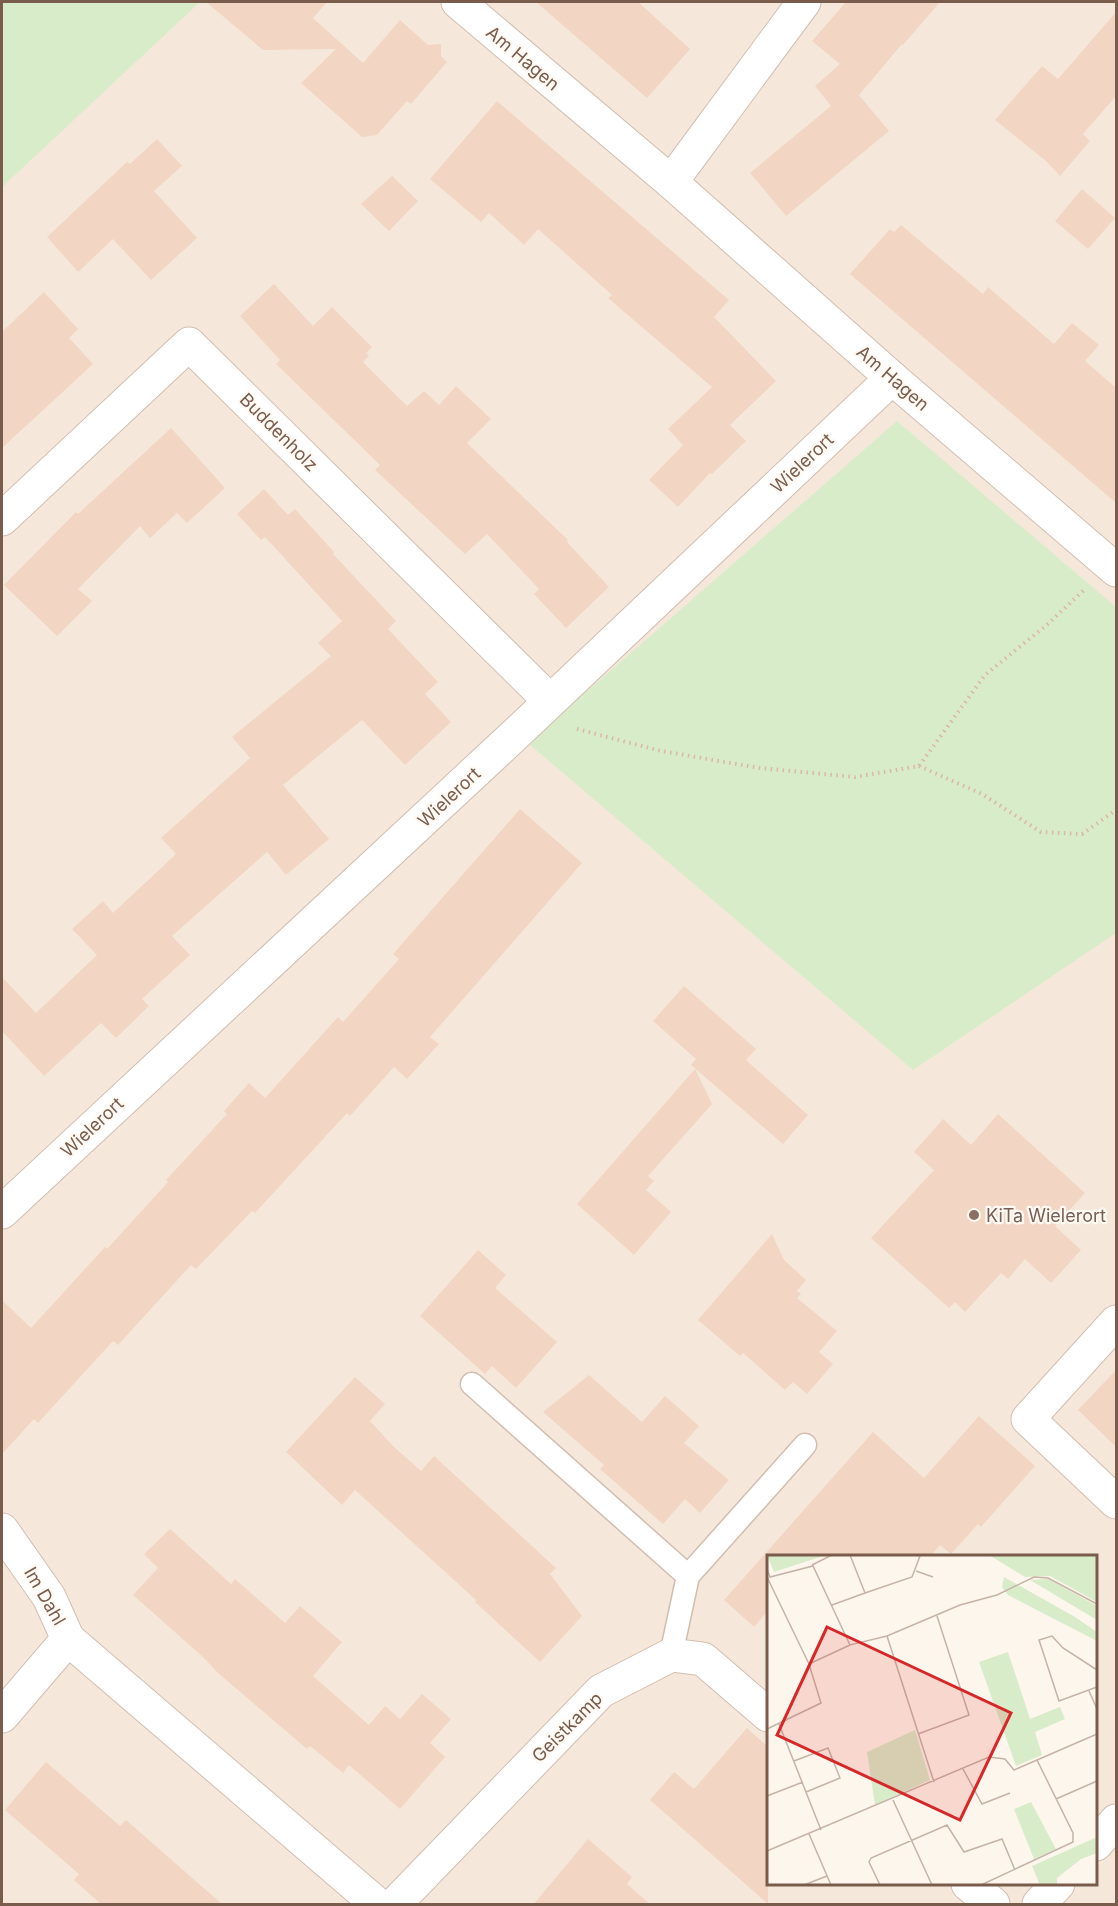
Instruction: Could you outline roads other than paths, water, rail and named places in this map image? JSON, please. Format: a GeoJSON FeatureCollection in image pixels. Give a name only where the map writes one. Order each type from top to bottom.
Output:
{"type":"FeatureCollection","features":[{"type":"Feature","properties":{"kind":"street","name":"Am Hagen"},"geometry":{"type":"LineString","coordinates":[[458,2],[671,182],[892,378],[1114,568]]}},
{"type":"Feature","properties":{"kind":"street"},"geometry":{"type":"LineString","coordinates":[[671,182],[804,2]]}},
{"type":"Feature","properties":{"kind":"street","name":"Buddenholz"},"geometry":{"type":"LineString","coordinates":[[2,519],[189,344],[542,709]]}},
{"type":"Feature","properties":{"kind":"street","name":"Wielerort"},"geometry":{"type":"LineString","coordinates":[[2,1212],[542,709],[892,378]]}},
{"type":"Feature","properties":{"kind":"street"},"geometry":{"type":"LineString","coordinates":[[1116,1322],[1028,1419],[1116,1502]]}},
{"type":"Feature","properties":{"kind":"street","name":"Im Dahl"},"geometry":{"type":"LineString","coordinates":[[2,1530],[49,1596],[68,1639],[2,1716]]}},
{"type":"Feature","properties":{"kind":"street"},"geometry":{"type":"LineString","coordinates":[[68,1639],[377,1905]]}},
{"type":"Feature","properties":{"kind":"street"},"geometry":{"type":"LineString","coordinates":[[671,1655],[703,1659],[767,1714]]}},
{"type":"Feature","properties":{"kind":"street","name":"Geistkamp"},"geometry":{"type":"LineString","coordinates":[[394,1905],[601,1690],[671,1655]]}},
{"type":"Feature","properties":{"kind":"street"},"geometry":{"type":"LineString","coordinates":[[1097,1842],[1116,1821]]}},
{"type":"Feature","properties":{"kind":"street"},"geometry":{"type":"LineString","coordinates":[[969,1885],[993,1905]]}},
{"type":"Feature","properties":{"kind":"street"},"geometry":{"type":"LineString","coordinates":[[1039,1905],[1057,1885]]}},
{"type":"Feature","properties":{"kind":"lane"},"geometry":{"type":"LineString","coordinates":[[472,1384],[688,1576]]}},
{"type":"Feature","properties":{"kind":"lane"},"geometry":{"type":"LineString","coordinates":[[671,1655],[688,1576],[805,1445]]}},
{"type":"Feature","properties":{"kind":"place","name":"KiTa Wielerort"},"geometry":{"type":"Point","coordinates":[974,1215]}}]}
